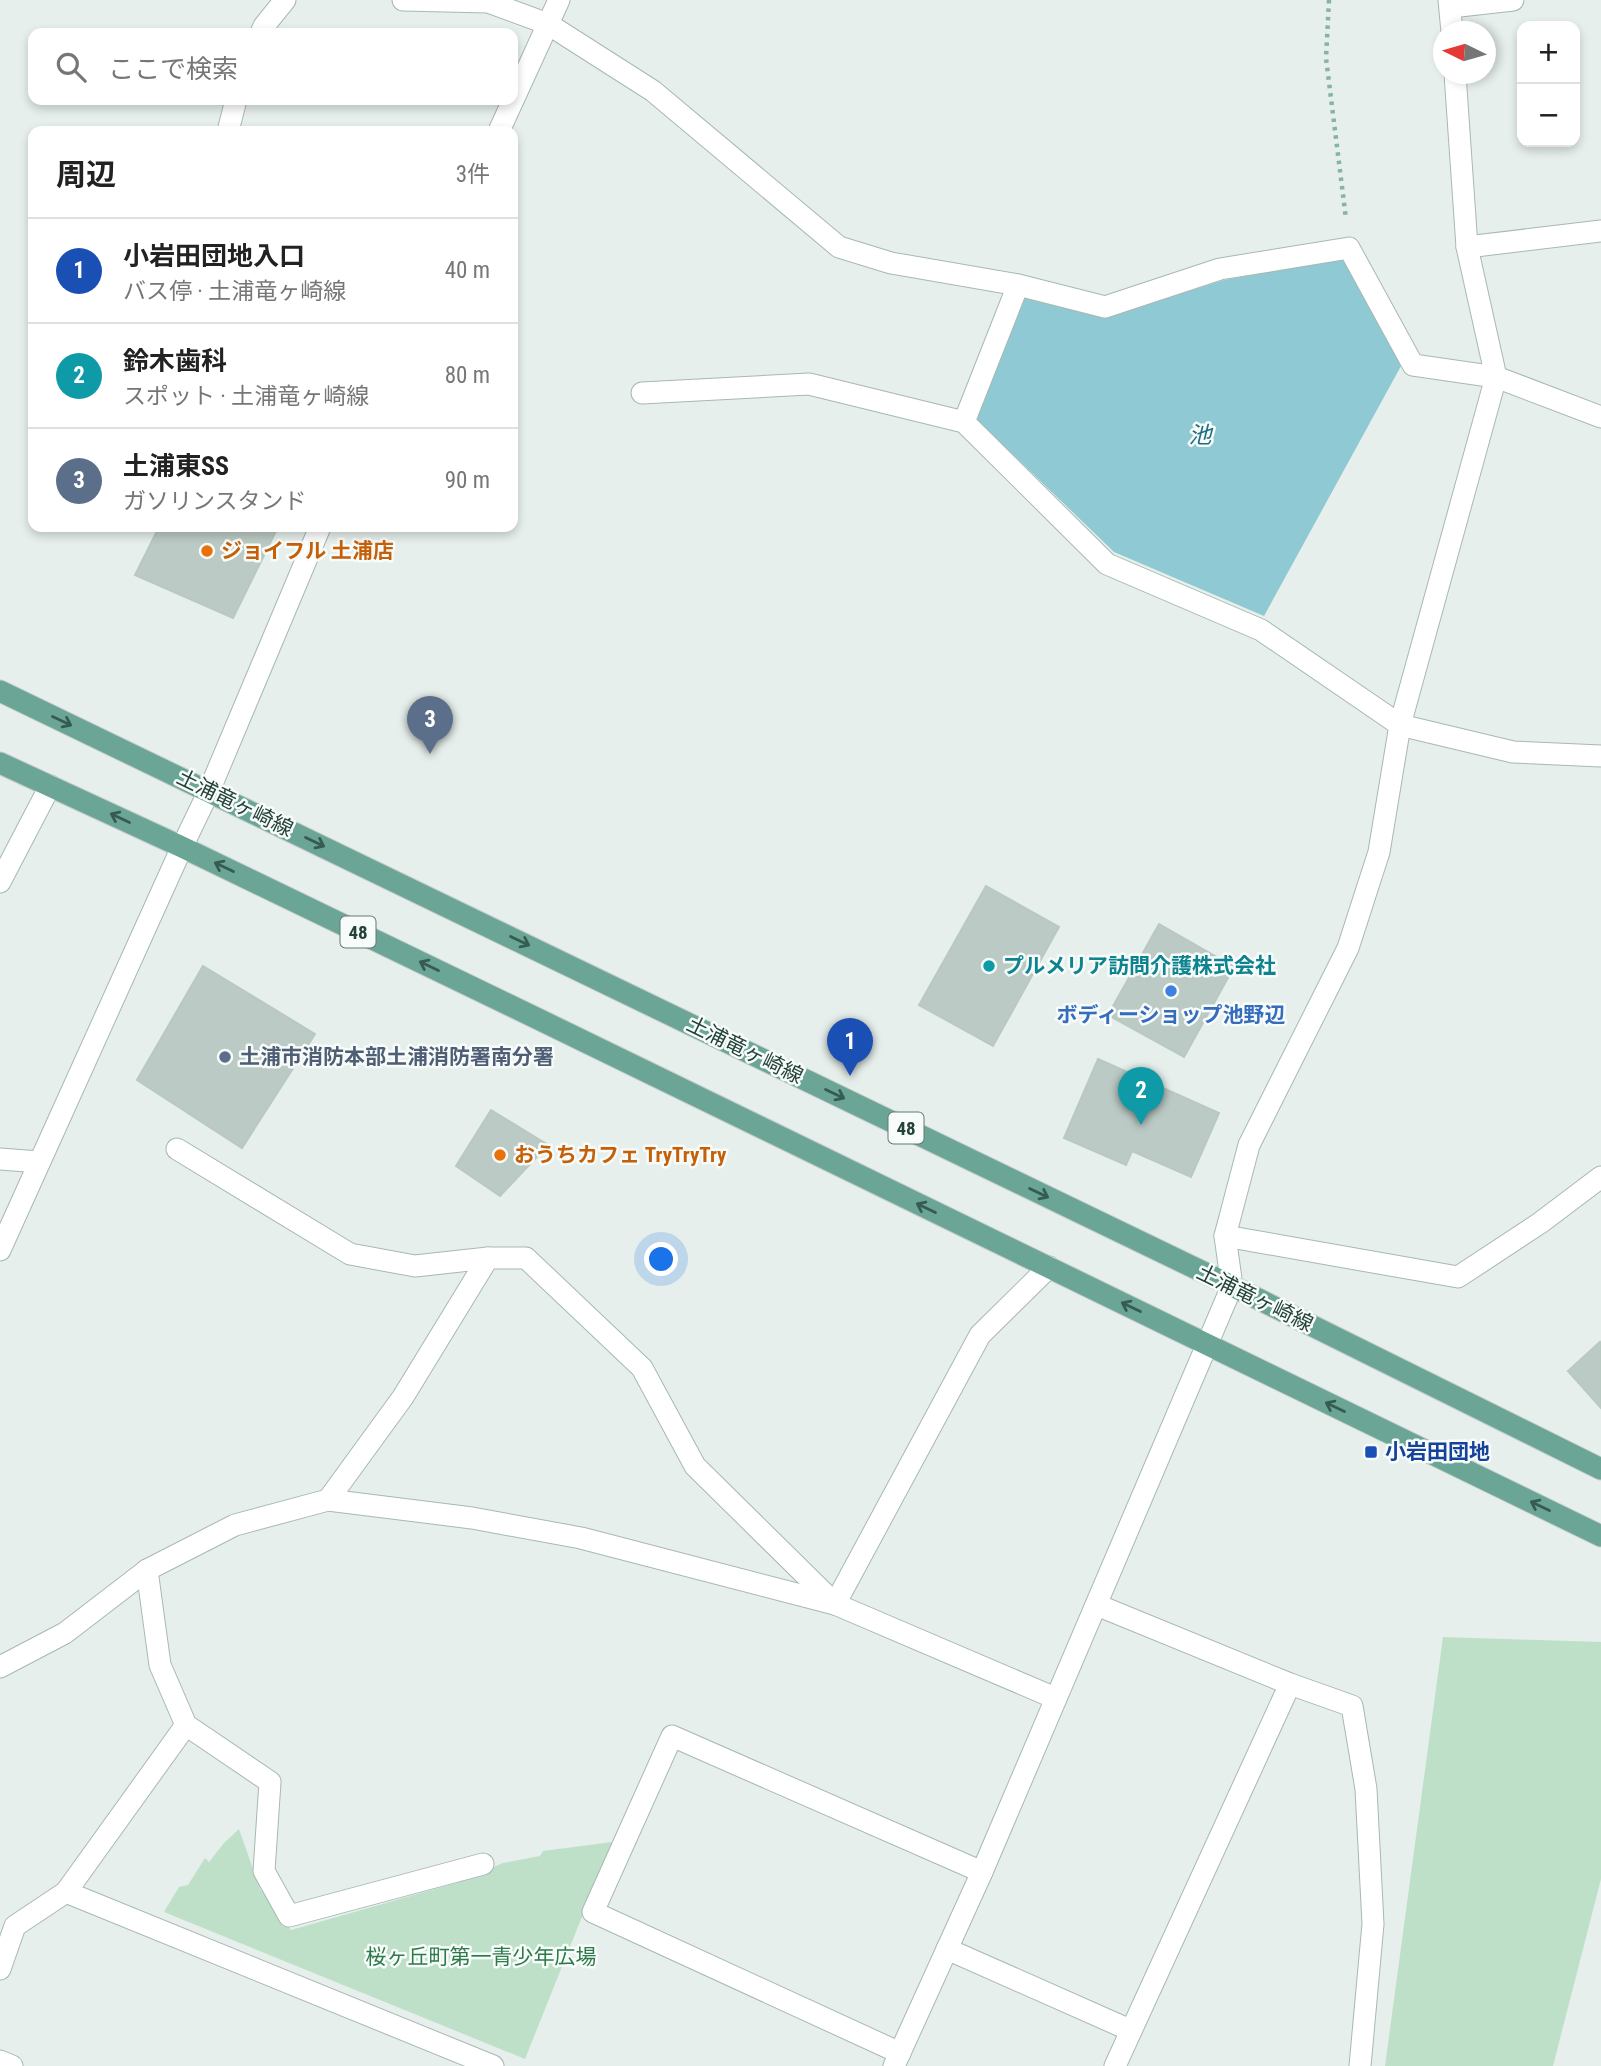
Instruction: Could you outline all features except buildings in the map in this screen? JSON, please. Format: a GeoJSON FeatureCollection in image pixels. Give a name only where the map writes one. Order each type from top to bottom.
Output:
{"type":"FeatureCollection","features":[{"type":"Feature","properties":{"kind":"main road","name":"土浦竜ヶ崎線"},"geometry":{"type":"LineString","coordinates":[[0,691],[1233,1286],[1601,1469]]}},
{"type":"Feature","properties":{"kind":"main road","name":"48"},"geometry":{"type":"LineString","coordinates":[[0,762],[182,847],[1601,1536]]}},
{"type":"Feature","properties":{"kind":"street"},"geometry":{"type":"LineString","coordinates":[[263,28],[285,0]]}},
{"type":"Feature","properties":{"kind":"street"},"geometry":{"type":"LineString","coordinates":[[403,0],[488,2],[548,24],[653,91],[839,247],[891,262],[1018,285],[1105,307],[1220,269],[1349,248],[1413,365],[1496,377],[1601,417]]}},
{"type":"Feature","properties":{"kind":"street"},"geometry":{"type":"LineString","coordinates":[[518,90],[559,0]]}},
{"type":"Feature","properties":{"kind":"street"},"geometry":{"type":"LineString","coordinates":[[1450,4],[1513,0]]}},
{"type":"Feature","properties":{"kind":"street"},"geometry":{"type":"LineString","coordinates":[[982,1872],[672,1736],[593,1912],[897,2059],[982,1872],[1233,1286],[1225,1236],[1249,1145],[1348,948],[1379,852],[1401,725],[1496,377],[1467,247],[1456,84]]}},
{"type":"Feature","properties":{"kind":"street"},"geometry":{"type":"LineString","coordinates":[[229,126],[235,105]]}},
{"type":"Feature","properties":{"kind":"street"},"geometry":{"type":"LineString","coordinates":[[501,126],[511,105]]}},
{"type":"Feature","properties":{"kind":"street"},"geometry":{"type":"LineString","coordinates":[[1467,247],[1601,231]]}},
{"type":"Feature","properties":{"kind":"street"},"geometry":{"type":"LineString","coordinates":[[964,422],[1018,285]]}},
{"type":"Feature","properties":{"kind":"street"},"geometry":{"type":"LineString","coordinates":[[642,393],[809,384],[964,422],[1107,565],[1261,630],[1401,725],[1513,752],[1601,756]]}},
{"type":"Feature","properties":{"kind":"street"},"geometry":{"type":"LineString","coordinates":[[0,1250],[209,791],[318,532]]}},
{"type":"Feature","properties":{"kind":"street"},"geometry":{"type":"LineString","coordinates":[[0,882],[50,786]]}},
{"type":"Feature","properties":{"kind":"street"},"geometry":{"type":"LineString","coordinates":[[177,1149],[350,1254],[415,1266],[488,1258],[526,1258],[642,1368],[695,1466],[835,1604]]}},
{"type":"Feature","properties":{"kind":"street"},"geometry":{"type":"LineString","coordinates":[[0,1159],[39,1162]]}},
{"type":"Feature","properties":{"kind":"street"},"geometry":{"type":"LineString","coordinates":[[1225,1236],[1458,1277],[1540,1223],[1601,1177]]}},
{"type":"Feature","properties":{"kind":"street"},"geometry":{"type":"LineString","coordinates":[[328,1500],[403,1397],[488,1258]]}},
{"type":"Feature","properties":{"kind":"street"},"geometry":{"type":"LineString","coordinates":[[835,1604],[980,1335],[1048,1268]]}},
{"type":"Feature","properties":{"kind":"street"},"geometry":{"type":"LineString","coordinates":[[0,1667],[65,1633],[147,1570],[235,1525],[328,1500],[472,1518],[581,1538],[835,1604],[1055,1698]]}},
{"type":"Feature","properties":{"kind":"street"},"geometry":{"type":"LineString","coordinates":[[147,1570],[160,1665],[186,1725],[270,1782],[264,1871],[289,1916],[483,1864]]}},
{"type":"Feature","properties":{"kind":"street"},"geometry":{"type":"LineString","coordinates":[[1097,1605],[1290,1685],[1352,1706],[1366,1789],[1373,1924],[1360,2066]]}},
{"type":"Feature","properties":{"kind":"street"},"geometry":{"type":"LineString","coordinates":[[1115,2066],[1290,1685]]}},
{"type":"Feature","properties":{"kind":"street"},"geometry":{"type":"LineString","coordinates":[[0,1969],[15,1926],[66,1892],[186,1725]]}},
{"type":"Feature","properties":{"kind":"street"},"geometry":{"type":"LineString","coordinates":[[66,1892],[493,2066]]}},
{"type":"Feature","properties":{"kind":"street"},"geometry":{"type":"LineString","coordinates":[[947,1949],[1130,2030]]}},
{"type":"Feature","properties":{"kind":"street"},"geometry":{"type":"LineString","coordinates":[[0,2061],[12,2066]]}},
{"type":"Feature","properties":{"kind":"path"},"geometry":{"type":"LineString","coordinates":[[1328,0],[1326,58],[1349,248]]}},
{"type":"Feature","properties":{"kind":"green space"},"geometry":{"type":"Polygon","coordinates":[[[1443,1637],[1601,1642],[1601,1879],[1553,2066],[1385,2066],[1443,1637]]]}},
{"type":"Feature","properties":{"kind":"green space","name":"桜ヶ丘町第一青少年広場"},"geometry":{"type":"Polygon","coordinates":[[[239,1829],[260,1889],[291,1930],[456,1883],[503,1863],[540,1856],[543,1851],[612,1842],[525,2059],[164,1912],[179,1887],[188,1885],[205,1858],[209,1862],[239,1829]]]}},
{"type":"Feature","properties":{"kind":"water","name":"池"},"geometry":{"type":"Polygon","coordinates":[[[1346,258],[1401,366],[1264,616],[1114,552],[976,419],[1025,298],[1104,318],[1224,280],[1346,258]]]}},
{"type":"Feature","properties":{"kind":"place","name":"ジョイフル 土浦店"},"geometry":{"type":"Point","coordinates":[207,551]}},
{"type":"Feature","properties":{"kind":"place","name":"土浦東SS"},"geometry":{"type":"Point","coordinates":[430,754]}},
{"type":"Feature","properties":{"kind":"place","name":"プルメリア訪問介護株式会社"},"geometry":{"type":"Point","coordinates":[989,966]}},
{"type":"Feature","properties":{"kind":"place","name":"ボディーショップ池野辺"},"geometry":{"type":"Point","coordinates":[1171,991]}},
{"type":"Feature","properties":{"kind":"place","name":"土浦市消防本部土浦消防署南分署"},"geometry":{"type":"Point","coordinates":[225,1057]}},
{"type":"Feature","properties":{"kind":"place","name":"小岩田団地入口"},"geometry":{"type":"Point","coordinates":[850,1076]}},
{"type":"Feature","properties":{"kind":"place","name":"鈴木歯科"},"geometry":{"type":"Point","coordinates":[1141,1125]}},
{"type":"Feature","properties":{"kind":"place","name":"おうちカフェ TryTryTry"},"geometry":{"type":"Point","coordinates":[500,1155]}},
{"type":"Feature","properties":{"kind":"place","name":"小岩田団地"},"geometry":{"type":"Point","coordinates":[1371,1452]}}]}
